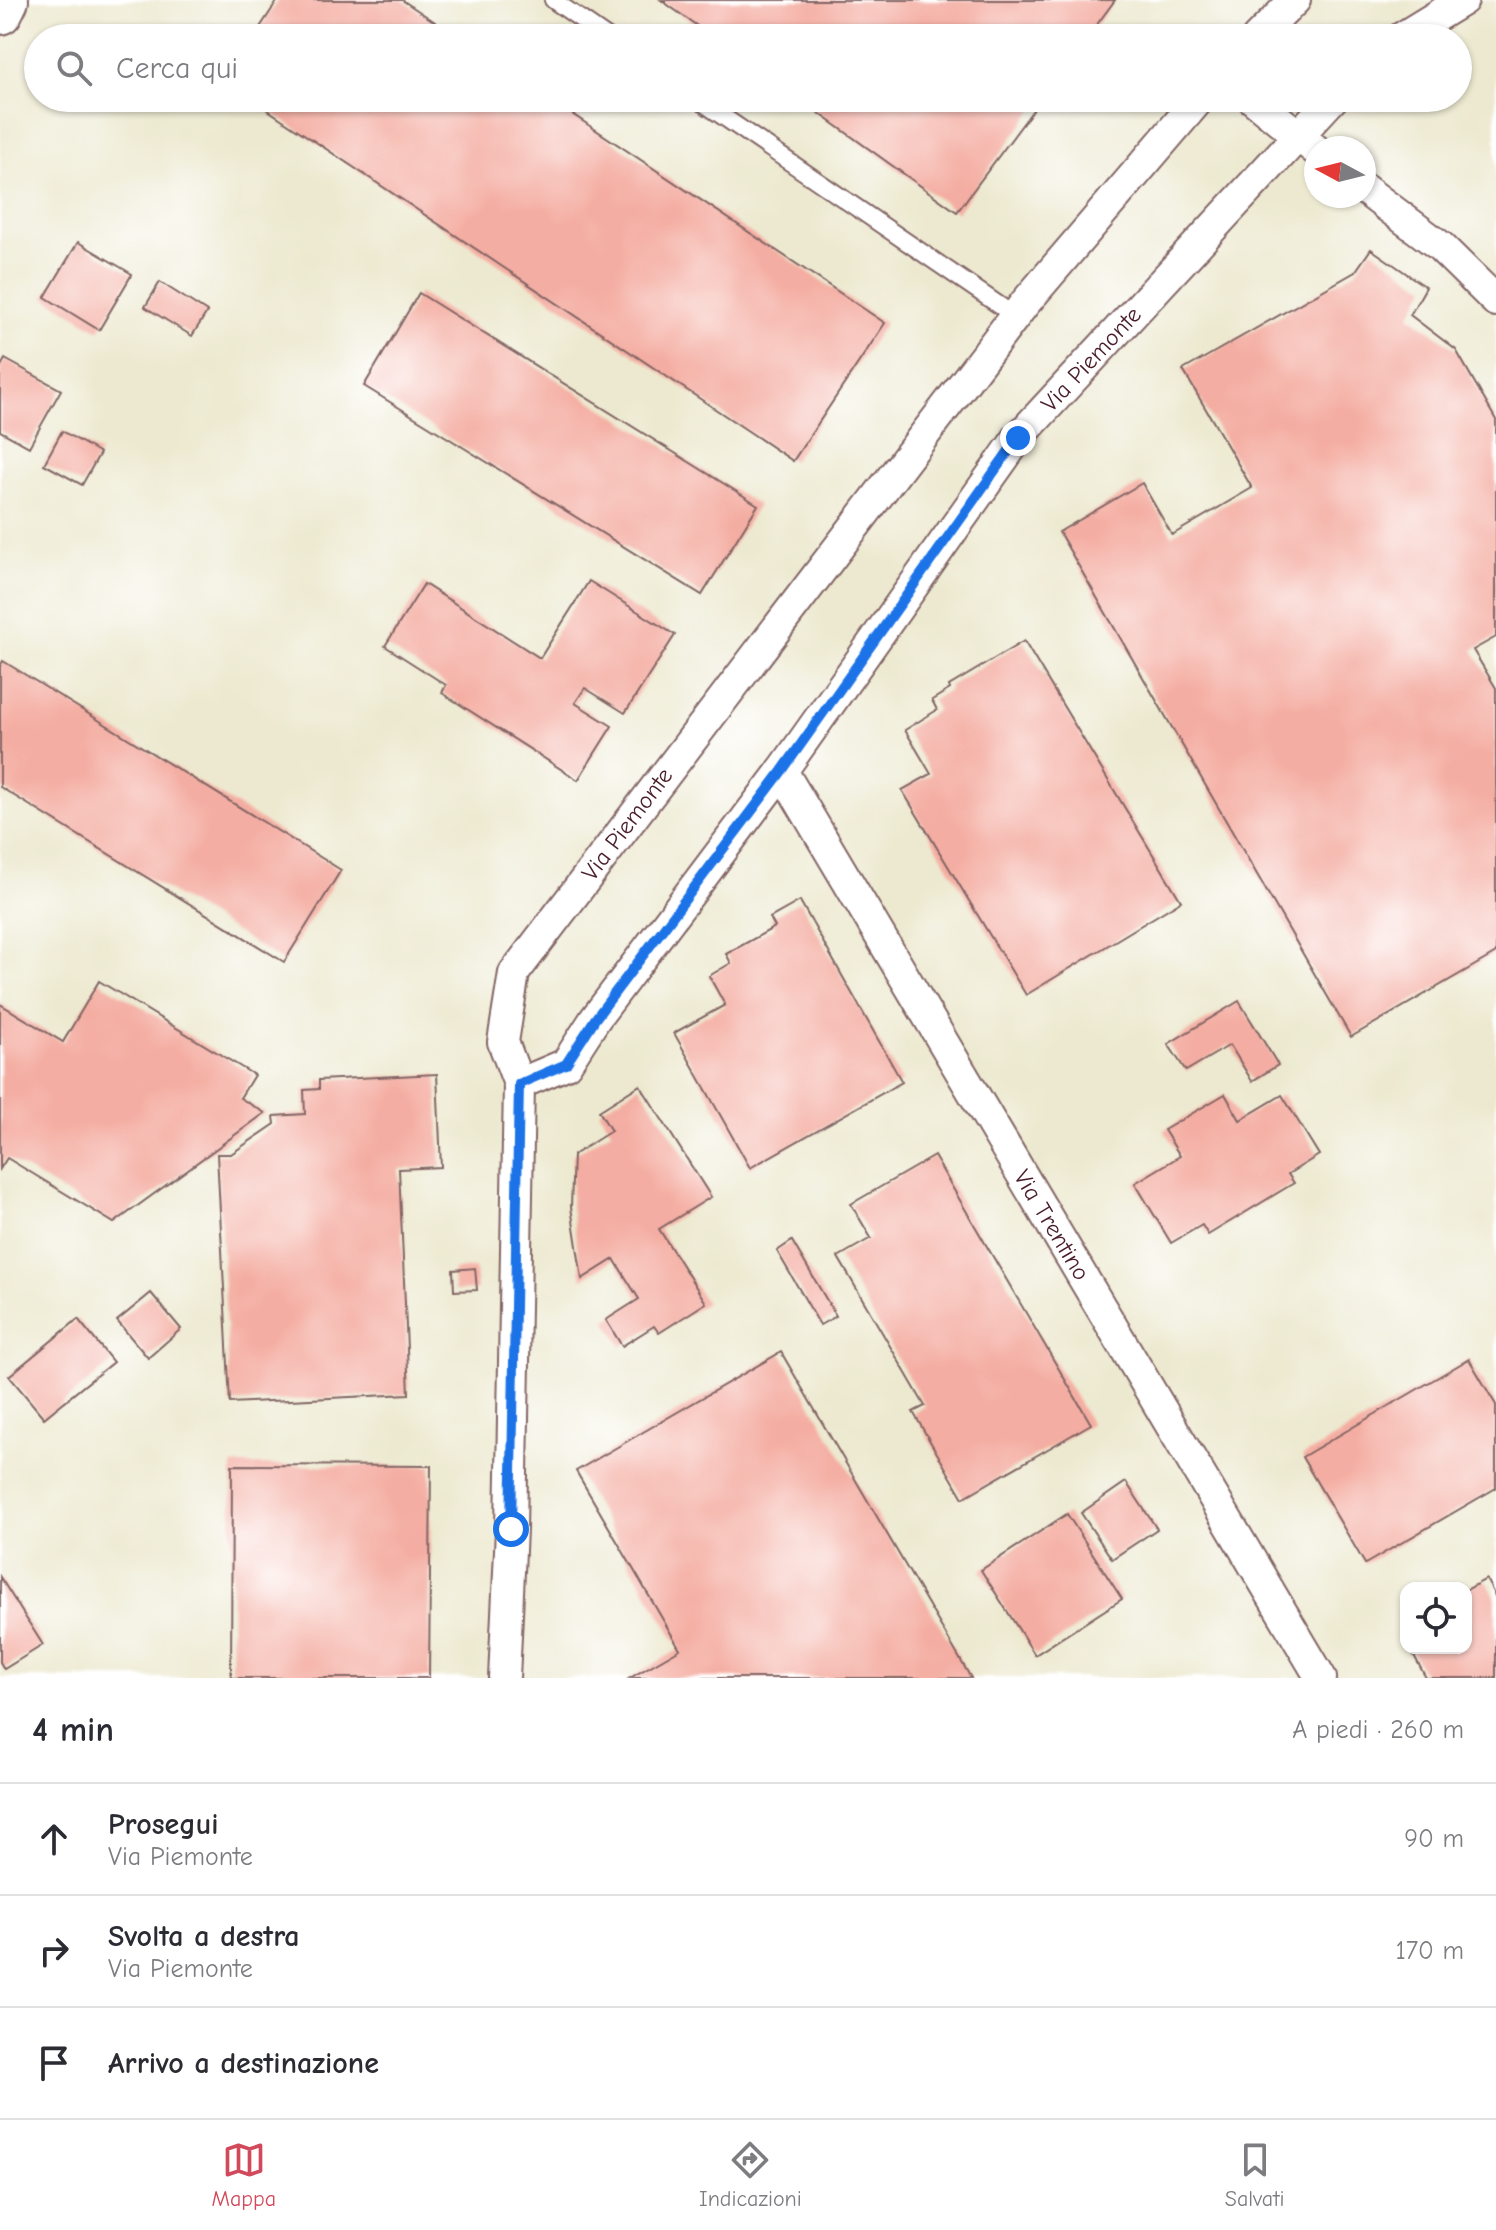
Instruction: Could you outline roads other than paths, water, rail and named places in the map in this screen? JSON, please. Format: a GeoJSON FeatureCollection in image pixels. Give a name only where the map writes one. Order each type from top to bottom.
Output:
{"type":"FeatureCollection","features":[{"type":"Feature","properties":{"kind":"main road"},"geometry":{"type":"LineString","coordinates":[[0,12],[6,0]]}},
{"type":"Feature","properties":{"kind":"street"},"geometry":{"type":"LineString","coordinates":[[1271,24],[1295,0]]}},
{"type":"Feature","properties":{"kind":"street"},"geometry":{"type":"LineString","coordinates":[[1424,24],[1463,0]]}},
{"type":"Feature","properties":{"kind":"street","name":"Via Piemonte"},"geometry":{"type":"LineString","coordinates":[[504,1678],[511,1529],[519,1084],[503,1042],[514,973],[1015,316],[1188,112]]}},
{"type":"Feature","properties":{"kind":"street"},"geometry":{"type":"LineString","coordinates":[[1270,112],[1304,140]]}},
{"type":"Feature","properties":{"kind":"street","name":"Via Piemonte"},"geometry":{"type":"LineString","coordinates":[[1311,136],[1325,112]]}},
{"type":"Feature","properties":{"kind":"street","name":"Via Piemonte"},"geometry":{"type":"LineString","coordinates":[[519,1084],[566,1064],[595,1019],[782,771],[1018,438],[1304,145]]}},
{"type":"Feature","properties":{"kind":"street"},"geometry":{"type":"LineString","coordinates":[[1376,198],[1440,246],[1496,301]]}},
{"type":"Feature","properties":{"kind":"street","name":"Via Trentino"},"geometry":{"type":"LineString","coordinates":[[782,771],[1321,1678]]}},
{"type":"Feature","properties":{"kind":"lane"},"geometry":{"type":"LineString","coordinates":[[553,0],[588,24]]}},
{"type":"Feature","properties":{"kind":"lane"},"geometry":{"type":"LineString","coordinates":[[716,112],[1015,316]]}}]}
